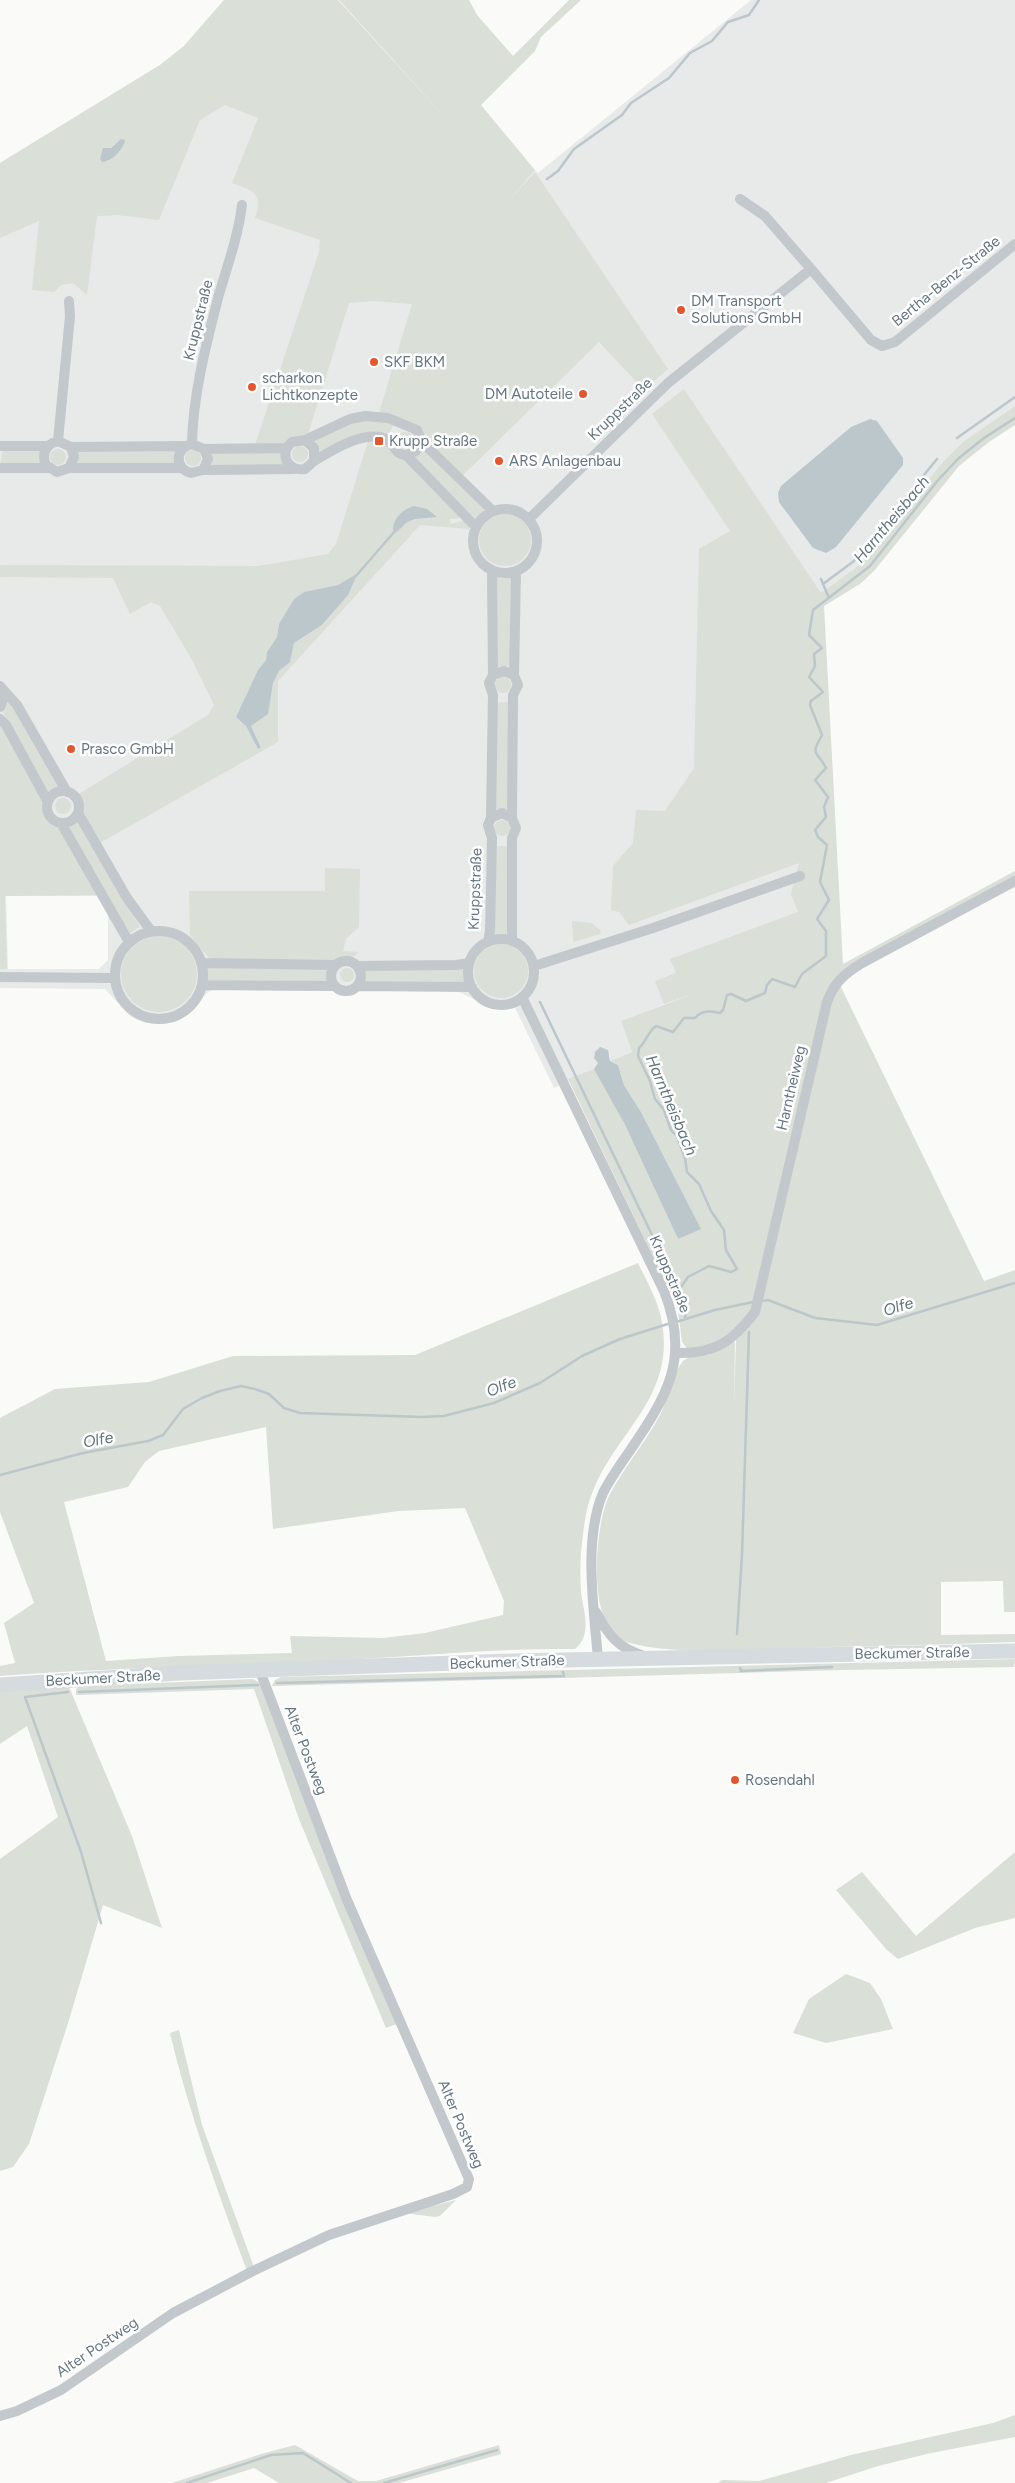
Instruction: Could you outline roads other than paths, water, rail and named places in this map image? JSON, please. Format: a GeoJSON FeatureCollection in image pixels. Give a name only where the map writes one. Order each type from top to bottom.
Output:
{"type":"FeatureCollection","features":[{"type":"Feature","properties":{"kind":"main road","name":"Beckumer Straße"},"geometry":{"type":"LineString","coordinates":[[0,1685],[68,1679],[598,1659],[1015,1651]]}},
{"type":"Feature","properties":{"kind":"street","name":"Bertha-Benz-Straße"},"geometry":{"type":"LineString","coordinates":[[740,199],[766,216],[871,340],[882,346],[895,342],[1015,244]]}},
{"type":"Feature","properties":{"kind":"street","name":"Kruppstraße"},"geometry":{"type":"LineString","coordinates":[[182,468],[178,458],[188,445],[203,359],[239,228],[242,205]]}},
{"type":"Feature","properties":{"kind":"street","name":"Kruppstraße"},"geometry":{"type":"LineString","coordinates":[[529,519],[668,383],[811,269]]}},
{"type":"Feature","properties":{"kind":"street"},"geometry":{"type":"LineString","coordinates":[[58,441],[70,316],[69,301]]}},
{"type":"Feature","properties":{"kind":"street"},"geometry":{"type":"LineString","coordinates":[[294,468],[285,458],[286,448],[292,442],[305,440],[350,419],[365,416],[388,418],[402,426],[412,427],[417,430],[420,440],[493,511]]}},
{"type":"Feature","properties":{"kind":"street"},"geometry":{"type":"LineString","coordinates":[[390,443],[393,431],[402,426]]}},
{"type":"Feature","properties":{"kind":"street"},"geometry":{"type":"LineString","coordinates":[[0,468],[49,468],[57,472],[69,468],[182,468],[191,474],[203,470],[305,469],[314,461],[364,438],[379,437],[390,443],[396,452],[406,455],[476,527]]}},
{"type":"Feature","properties":{"kind":"street"},"geometry":{"type":"LineString","coordinates":[[305,440],[314,448],[314,461]]}},
{"type":"Feature","properties":{"kind":"street"},"geometry":{"type":"LineString","coordinates":[[406,455],[416,451],[420,440]]}},
{"type":"Feature","properties":{"kind":"street"},"geometry":{"type":"LineString","coordinates":[[0,446],[48,446],[58,441]]}},
{"type":"Feature","properties":{"kind":"street"},"geometry":{"type":"LineString","coordinates":[[58,441],[71,447],[188,445],[204,448],[286,448]]}},
{"type":"Feature","properties":{"kind":"street"},"geometry":{"type":"LineString","coordinates":[[48,446],[43,457],[49,468]]}},
{"type":"Feature","properties":{"kind":"street"},"geometry":{"type":"LineString","coordinates":[[69,468],[74,457],[71,447]]}},
{"type":"Feature","properties":{"kind":"street"},"geometry":{"type":"LineString","coordinates":[[203,470],[208,460],[204,448]]}},
{"type":"Feature","properties":{"kind":"street"},"geometry":{"type":"LineString","coordinates":[[512,509],[529,519],[536,530],[536,548],[527,564],[516,571],[505,573],[492,570],[477,556],[474,547],[476,527],[483,517],[493,511],[512,509]]}},
{"type":"Feature","properties":{"kind":"street","name":"Kruppstraße"},"geometry":{"type":"LineString","coordinates":[[488,942],[490,931],[492,838],[488,826],[491,818],[493,695],[489,683],[493,675],[492,570]]}},
{"type":"Feature","properties":{"kind":"street"},"geometry":{"type":"LineString","coordinates":[[202,963],[335,965],[349,961],[358,966],[456,965],[469,963],[468,975],[472,987],[479,996],[489,1003],[500,1005],[519,999],[530,988],[534,977],[534,966],[526,950],[512,940],[512,838],[516,828],[512,818],[514,695],[518,685],[514,675],[516,571]]}},
{"type":"Feature","properties":{"kind":"street"},"geometry":{"type":"LineString","coordinates":[[493,675],[504,670],[514,675]]}},
{"type":"Feature","properties":{"kind":"street"},"geometry":{"type":"LineString","coordinates":[[0,707],[4,697],[1,687]]}},
{"type":"Feature","properties":{"kind":"street"},"geometry":{"type":"LineString","coordinates":[[1,687],[17,705],[67,792]]}},
{"type":"Feature","properties":{"kind":"street"},"geometry":{"type":"LineString","coordinates":[[493,695],[503,699],[514,695]]}},
{"type":"Feature","properties":{"kind":"street"},"geometry":{"type":"LineString","coordinates":[[0,719],[6,725],[48,802],[50,815],[61,823],[130,942]]}},
{"type":"Feature","properties":{"kind":"street"},"geometry":{"type":"LineString","coordinates":[[48,802],[56,794],[67,792],[72,794],[79,803],[78,813],[72,820],[61,823]]}},
{"type":"Feature","properties":{"kind":"street"},"geometry":{"type":"LineString","coordinates":[[78,813],[127,898],[151,931]]}},
{"type":"Feature","properties":{"kind":"street"},"geometry":{"type":"LineString","coordinates":[[491,818],[502,813],[512,818]]}},
{"type":"Feature","properties":{"kind":"street","name":"Kruppstraße"},"geometry":{"type":"LineString","coordinates":[[492,838],[502,842],[512,838]]}},
{"type":"Feature","properties":{"kind":"street"},"geometry":{"type":"LineString","coordinates":[[534,966],[653,928],[800,876]]}},
{"type":"Feature","properties":{"kind":"street","name":"Harntheiweg"},"geometry":{"type":"LineString","coordinates":[[676,1353],[710,1351],[730,1340],[755,1312],[827,1002],[835,984],[846,973],[862,963],[1015,881]]}},
{"type":"Feature","properties":{"kind":"street"},"geometry":{"type":"LineString","coordinates":[[151,931],[167,931],[184,938],[195,949],[202,963],[202,985],[190,1007],[176,1016],[160,1020],[143,1016],[129,1008],[119,994],[114,978],[119,954],[130,942],[151,931]]}},
{"type":"Feature","properties":{"kind":"street","name":"Kruppstraße"},"geometry":{"type":"LineString","coordinates":[[469,963],[480,947],[488,942],[500,938],[512,940]]}},
{"type":"Feature","properties":{"kind":"street"},"geometry":{"type":"LineString","coordinates":[[334,986],[331,975],[335,965]]}},
{"type":"Feature","properties":{"kind":"street"},"geometry":{"type":"LineString","coordinates":[[202,985],[334,986],[343,991],[354,990],[362,976],[358,966]]}},
{"type":"Feature","properties":{"kind":"street"},"geometry":{"type":"LineString","coordinates":[[0,977],[114,978]]}},
{"type":"Feature","properties":{"kind":"street"},"geometry":{"type":"LineString","coordinates":[[358,986],[472,987]]}},
{"type":"Feature","properties":{"kind":"street","name":"Kruppstraße"},"geometry":{"type":"LineString","coordinates":[[519,999],[595,1145],[672,1312],[676,1332],[676,1353],[668,1383],[657,1411],[603,1494],[595,1526],[594,1609],[598,1659]]}},
{"type":"Feature","properties":{"kind":"street"},"geometry":{"type":"LineString","coordinates":[[594,1609],[608,1634],[613,1639],[637,1654],[655,1659]]}},
{"type":"Feature","properties":{"kind":"street","name":"Alter Postweg"},"geometry":{"type":"LineString","coordinates":[[0,2416],[17,2411],[61,2390],[173,2313],[260,2268],[328,2235],[453,2194],[467,2187],[469,2179],[347,1900],[260,1671]]}},
{"type":"Feature","properties":{"kind":"waterway"},"geometry":{"type":"LineString","coordinates":[[547,179],[558,171],[574,149],[622,115],[631,103],[669,78],[690,53],[712,41],[728,22],[749,15],[759,0]]}},
{"type":"Feature","properties":{"kind":"waterway"},"geometry":{"type":"LineString","coordinates":[[957,438],[1015,397]]}},
{"type":"Feature","properties":{"kind":"waterway","name":"Harntheisbach"},"geometry":{"type":"LineString","coordinates":[[685,1319],[686,1308],[679,1290],[688,1277],[709,1266],[731,1272],[737,1269],[726,1250],[724,1230],[711,1211],[699,1184],[687,1172],[685,1158],[677,1136],[671,1130],[664,1110],[655,1099],[650,1081],[638,1056],[639,1048],[651,1030],[656,1026],[673,1032],[684,1018],[695,1018],[706,1012],[720,1013],[723,1010],[727,995],[731,994],[746,1001],[765,993],[767,985],[772,979],[795,987],[802,974],[826,956],[826,931],[817,919],[829,900],[820,882],[827,845],[818,837],[815,830],[826,817],[824,807],[828,797],[815,780],[826,768],[815,750],[822,735],[810,705],[811,701],[823,692],[809,677],[815,666],[814,654],[822,648],[809,635],[813,610],[870,566],[939,479],[959,458],[984,438],[1015,418]]}},
{"type":"Feature","properties":{"kind":"waterway"},"geometry":{"type":"LineString","coordinates":[[823,584],[854,561],[937,459]]}},
{"type":"Feature","properties":{"kind":"waterway"},"geometry":{"type":"LineString","coordinates":[[356,576],[395,531]]}},
{"type":"Feature","properties":{"kind":"waterway"},"geometry":{"type":"LineString","coordinates":[[821,579],[828,596]]}},
{"type":"Feature","properties":{"kind":"waterway"},"geometry":{"type":"LineString","coordinates":[[540,1002],[678,1289]]}},
{"type":"Feature","properties":{"kind":"waterway","name":"Olfe"},"geometry":{"type":"LineString","coordinates":[[761,1301],[768,1300],[815,1318],[877,1325],[1015,1283]]}},
{"type":"Feature","properties":{"kind":"waterway","name":"Olfe"},"geometry":{"type":"LineString","coordinates":[[676,1322],[715,1310],[753,1302]]}},
{"type":"Feature","properties":{"kind":"waterway","name":"Olfe"},"geometry":{"type":"LineString","coordinates":[[0,1475],[83,1453],[148,1441],[163,1435],[183,1409],[202,1398],[241,1386],[269,1394],[284,1408],[300,1413],[444,1416],[494,1403],[540,1383],[582,1356],[620,1339],[671,1323]]}},
{"type":"Feature","properties":{"kind":"waterway"},"geometry":{"type":"LineString","coordinates":[[737,1634],[742,1555],[749,1332]]}},
{"type":"Feature","properties":{"kind":"waterway"},"geometry":{"type":"LineString","coordinates":[[740,1668],[741,1671],[832,1667]]}},
{"type":"Feature","properties":{"kind":"waterway"},"geometry":{"type":"LineString","coordinates":[[277,1683],[564,1676],[563,1672]]}},
{"type":"Feature","properties":{"kind":"waterway"},"geometry":{"type":"LineString","coordinates":[[79,1692],[258,1685]]}},
{"type":"Feature","properties":{"kind":"waterway"},"geometry":{"type":"LineString","coordinates":[[68,1692],[25,1697],[81,1852],[101,1923]]}},
{"type":"Feature","properties":{"kind":"waterway"},"geometry":{"type":"LineString","coordinates":[[384,2483],[497,2450]]}},
{"type":"Feature","properties":{"kind":"waterway"},"geometry":{"type":"LineString","coordinates":[[187,2483],[271,2455],[303,2453],[351,2483]]}},
{"type":"Feature","properties":{"kind":"place","name":"DM Transport Solutions GmbH"},"geometry":{"type":"Point","coordinates":[681,310]}},
{"type":"Feature","properties":{"kind":"place","name":"SKF BKM"},"geometry":{"type":"Point","coordinates":[374,362]}},
{"type":"Feature","properties":{"kind":"place","name":"scharkon Lichtkonzepte"},"geometry":{"type":"Point","coordinates":[252,387]}},
{"type":"Feature","properties":{"kind":"place","name":"DM Autoteile"},"geometry":{"type":"Point","coordinates":[583,394]}},
{"type":"Feature","properties":{"kind":"place","name":"Krupp Straße"},"geometry":{"type":"Point","coordinates":[379,441]}},
{"type":"Feature","properties":{"kind":"place","name":"ARS Anlagenbau"},"geometry":{"type":"Point","coordinates":[499,461]}},
{"type":"Feature","properties":{"kind":"place","name":"Prasco GmbH"},"geometry":{"type":"Point","coordinates":[71,749]}},
{"type":"Feature","properties":{"kind":"place","name":"Rosendahl"},"geometry":{"type":"Point","coordinates":[735,1780]}}]}
